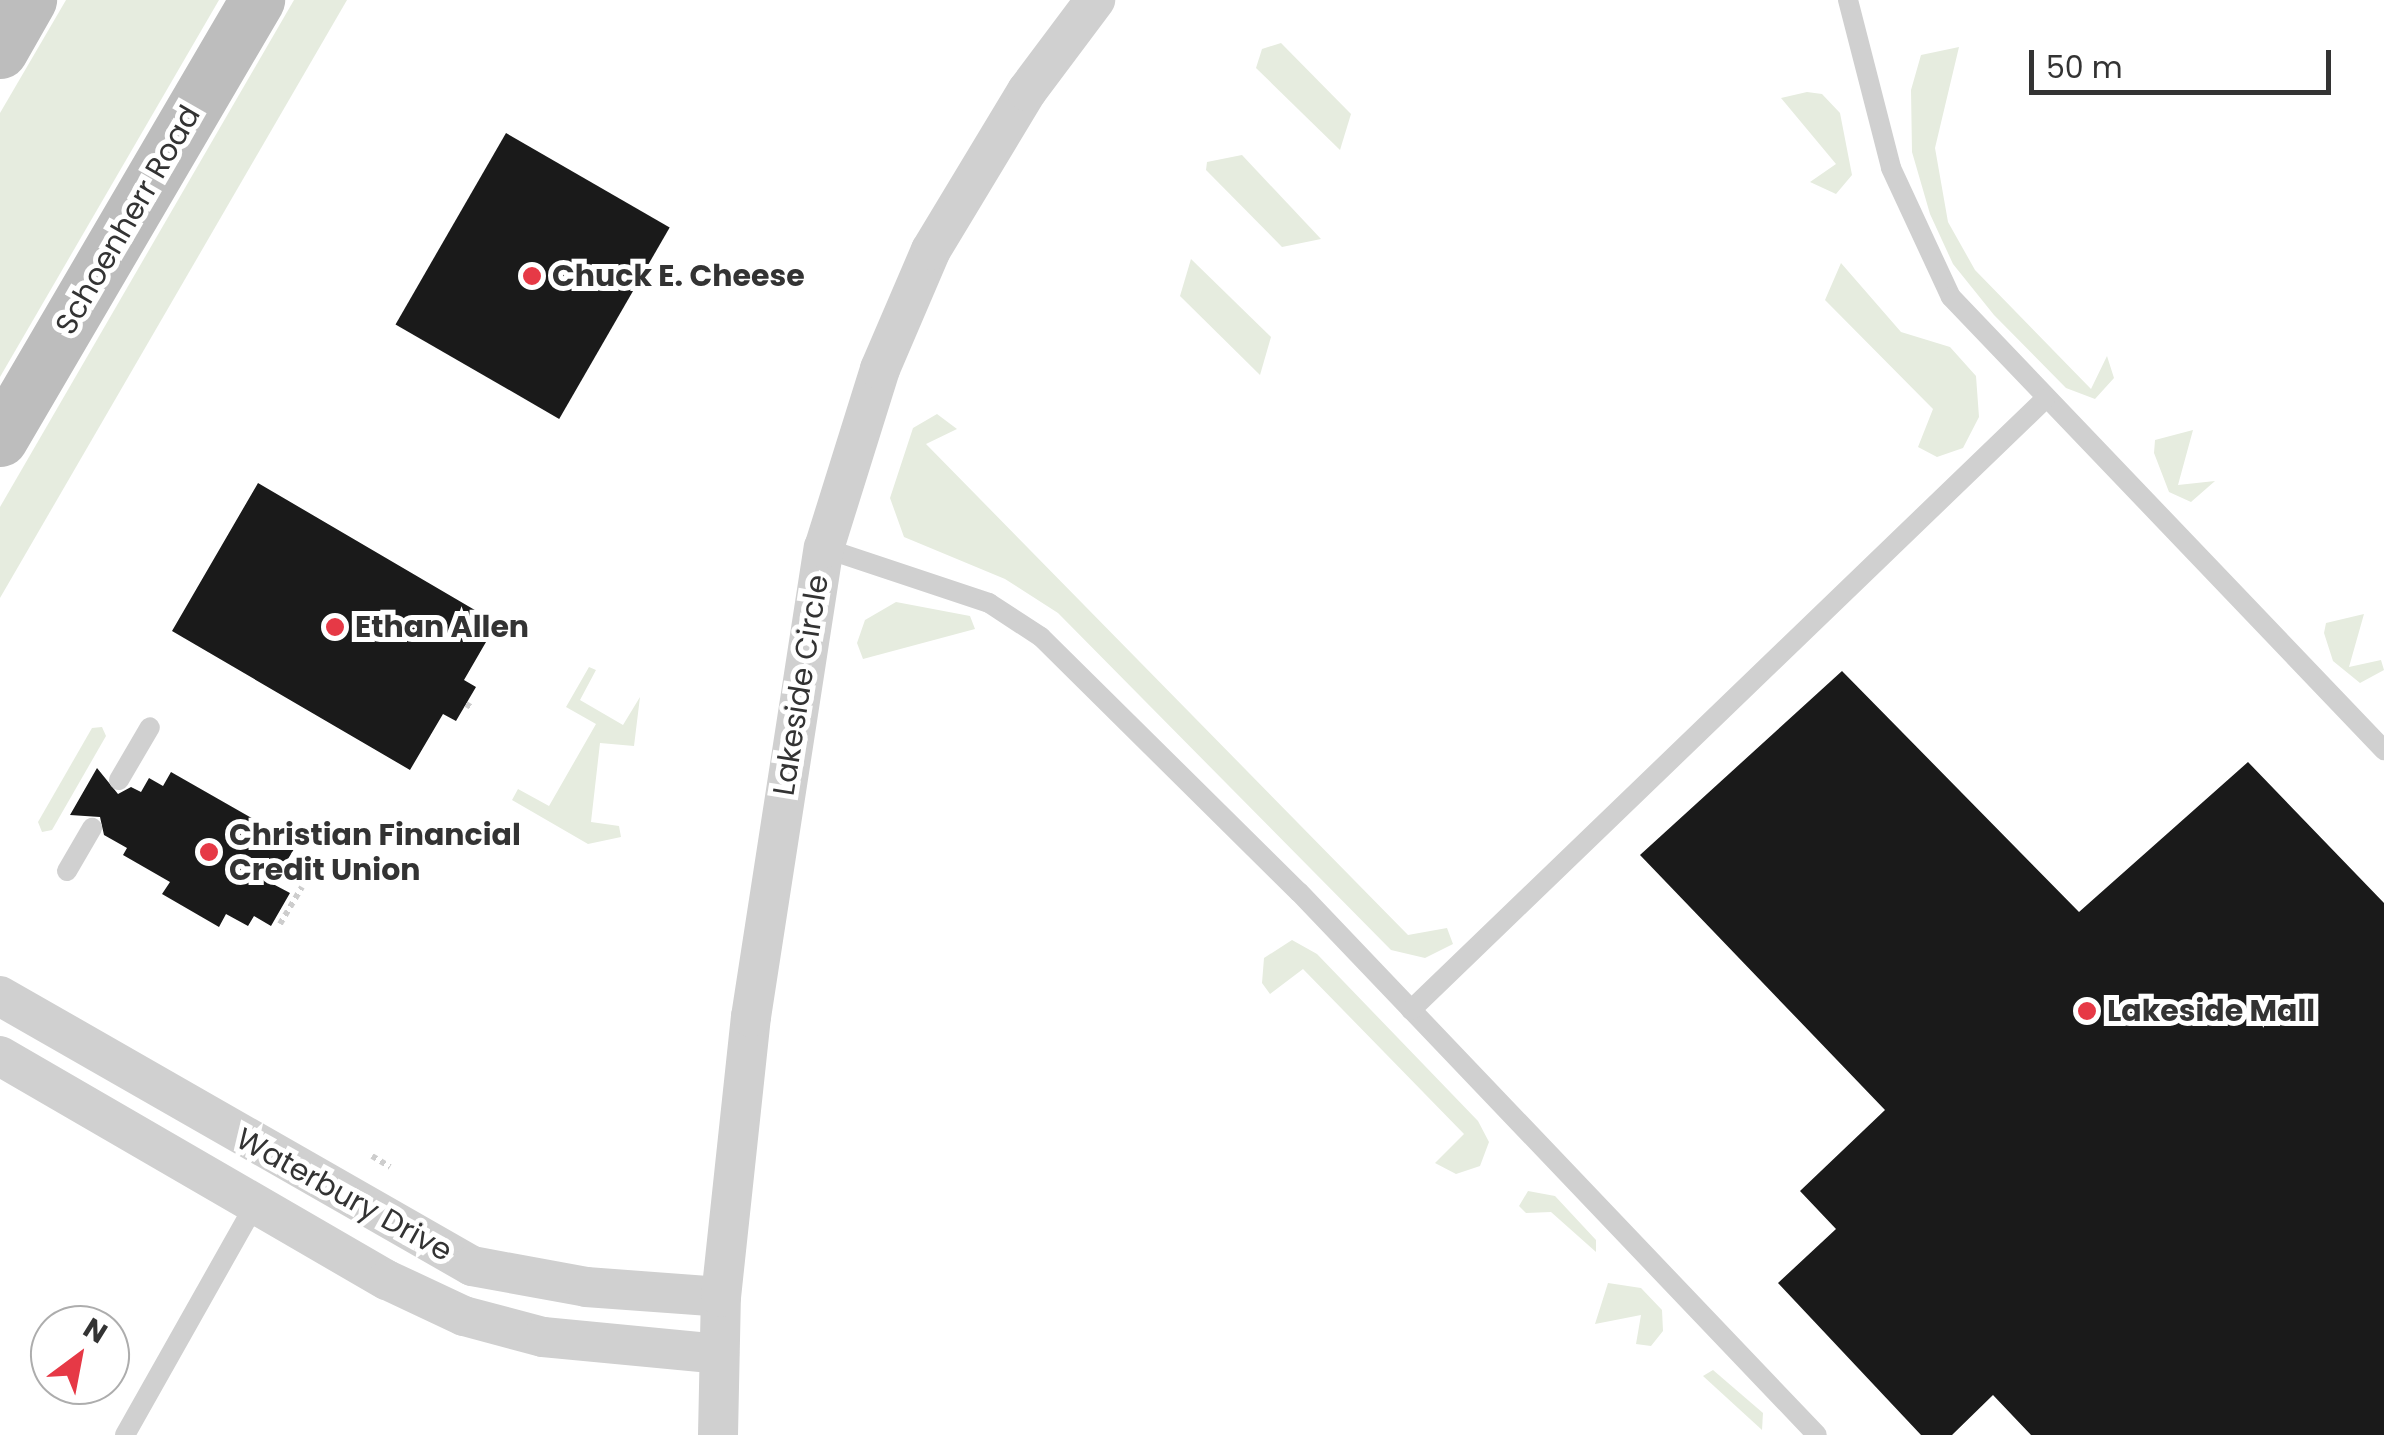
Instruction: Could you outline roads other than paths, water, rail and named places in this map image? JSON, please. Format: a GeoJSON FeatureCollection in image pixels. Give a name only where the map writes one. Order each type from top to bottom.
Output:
{"type":"FeatureCollection","features":[{"type":"Feature","properties":{"kind":"main road","name":"Schoenherr Road"},"geometry":{"type":"LineString","coordinates":[[0,440],[257,0]]}},
{"type":"Feature","properties":{"kind":"street","name":"Lakeside Circle"},"geometry":{"type":"LineString","coordinates":[[718,1435],[721,1297],[751,1017],[824,548],[880,369],[932,250],[1027,91],[1095,0]]}},
{"type":"Feature","properties":{"kind":"street","name":"Waterbury Drive"},"geometry":{"type":"LineString","coordinates":[[0,996],[472,1266],[586,1287],[721,1297]]}},
{"type":"Feature","properties":{"kind":"street","name":"Waterbury Drive"},"geometry":{"type":"LineString","coordinates":[[0,1056],[254,1204],[464,1316],[543,1337],[718,1354]]}},
{"type":"Feature","properties":{"kind":"lane"},"geometry":{"type":"LineString","coordinates":[[1848,0],[1891,168],[1926,256],[1972,322],[2384,750]]}},
{"type":"Feature","properties":{"kind":"lane"},"geometry":{"type":"LineString","coordinates":[[1411,1010],[2045,398]]}},
{"type":"Feature","properties":{"kind":"lane"},"geometry":{"type":"LineString","coordinates":[[824,548],[989,603],[1041,637],[1411,1010],[1817,1435]]}},
{"type":"Feature","properties":{"kind":"lane"},"geometry":{"type":"LineString","coordinates":[[119,780],[150,727]]}},
{"type":"Feature","properties":{"kind":"lane"},"geometry":{"type":"LineString","coordinates":[[67,871],[92,828]]}},
{"type":"Feature","properties":{"kind":"lane"},"geometry":{"type":"LineString","coordinates":[[125,1435],[254,1204]]}},
{"type":"Feature","properties":{"kind":"place","name":"Chuck E. Cheese"},"geometry":{"type":"Point","coordinates":[532,276]}},
{"type":"Feature","properties":{"kind":"place","name":"Ethan Allen"},"geometry":{"type":"Point","coordinates":[335,627]}},
{"type":"Feature","properties":{"kind":"place","name":"Christian Financial Credit Union"},"geometry":{"type":"Point","coordinates":[209,852]}},
{"type":"Feature","properties":{"kind":"place","name":"Lakeside Mall"},"geometry":{"type":"Point","coordinates":[2087,1011]}}]}
